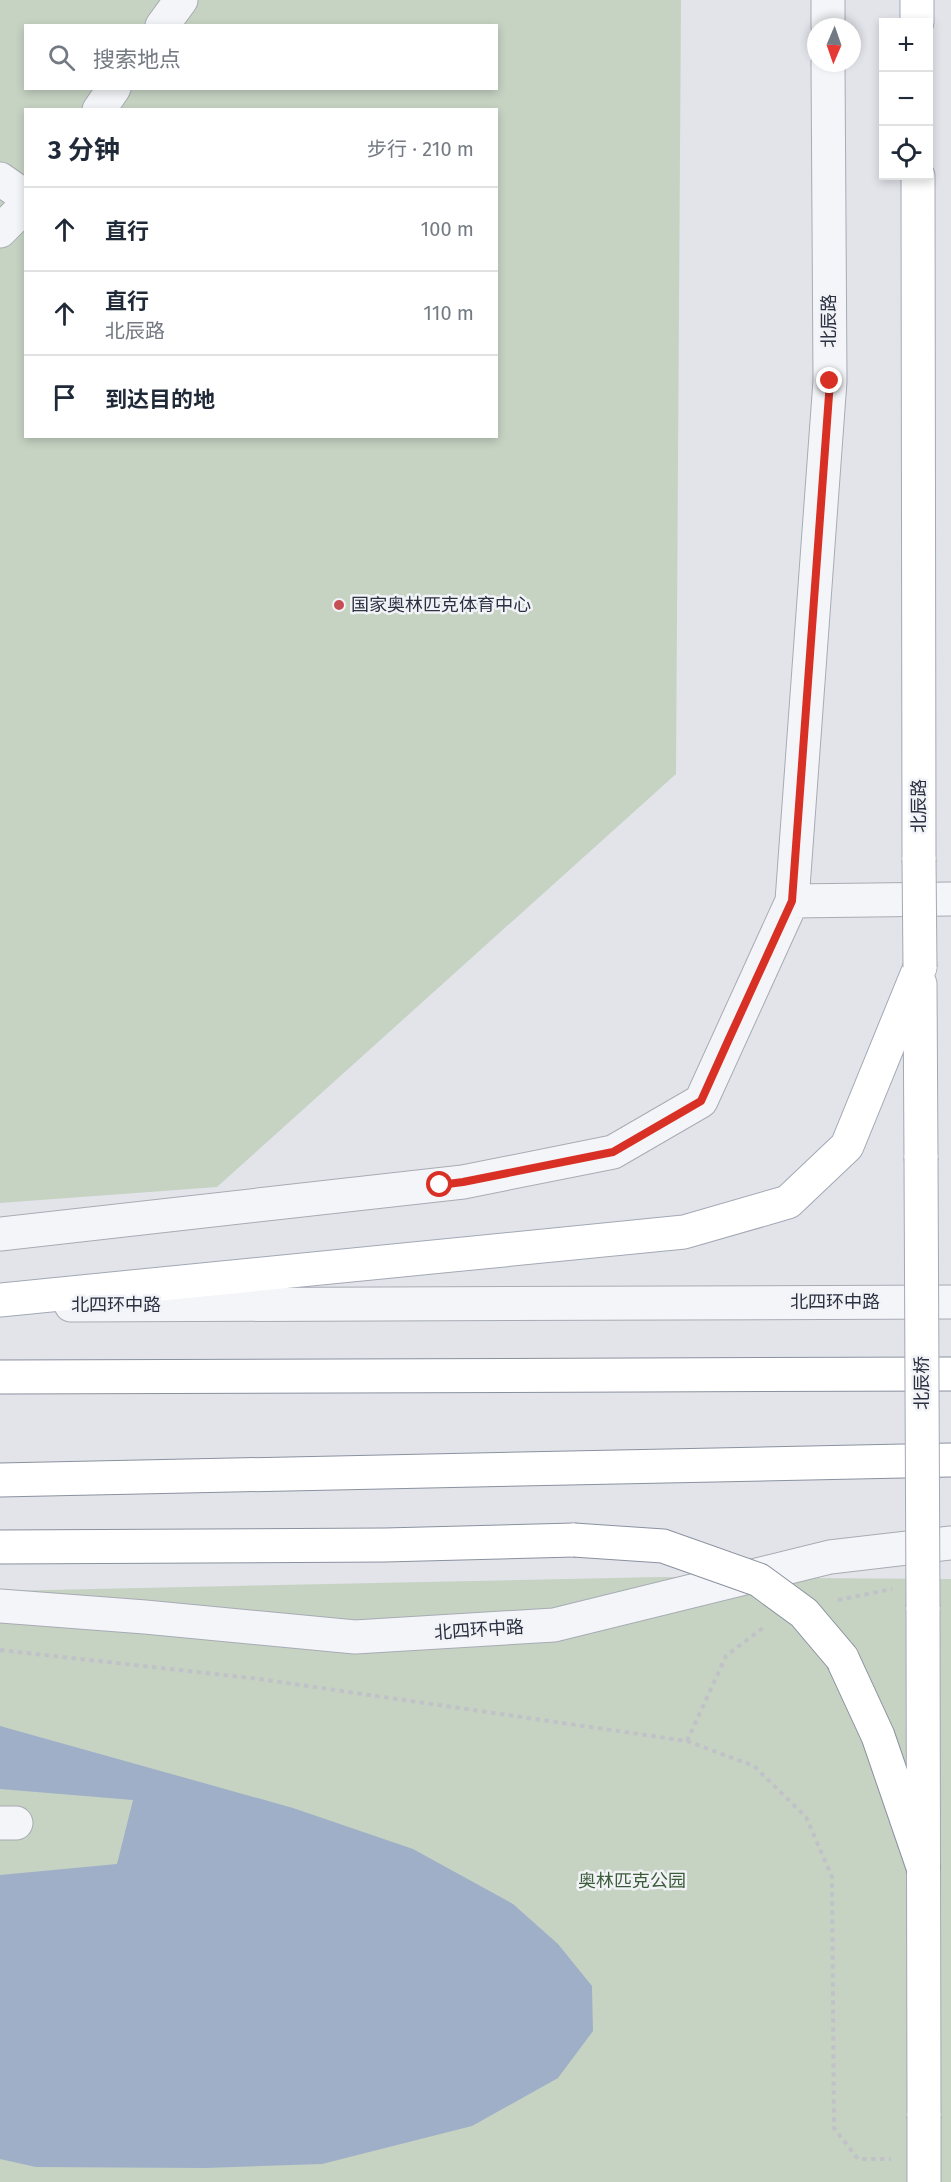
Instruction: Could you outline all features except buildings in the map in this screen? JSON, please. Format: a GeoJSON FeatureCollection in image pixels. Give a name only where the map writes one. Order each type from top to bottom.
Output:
{"type":"FeatureCollection","features":[{"type":"Feature","properties":{"kind":"main road"},"geometry":{"type":"LineString","coordinates":[[917,0],[918,18]]}},
{"type":"Feature","properties":{"kind":"main road","name":"北辰路"},"geometry":{"type":"LineString","coordinates":[[918,180],[920,967]]}},
{"type":"Feature","properties":{"kind":"main road"},"geometry":{"type":"LineString","coordinates":[[0,1300],[684,1232],[788,1202],[847,1146],[920,967]]}},
{"type":"Feature","properties":{"kind":"main road","name":"北辰桥"},"geometry":{"type":"LineString","coordinates":[[920,967],[924,2182]]}},
{"type":"Feature","properties":{"kind":"main road"},"geometry":{"type":"LineString","coordinates":[[0,1377],[951,1374]]}},
{"type":"Feature","properties":{"kind":"main road"},"geometry":{"type":"LineString","coordinates":[[0,1480],[951,1460]]}},
{"type":"Feature","properties":{"kind":"main road"},"geometry":{"type":"LineString","coordinates":[[0,1547],[373,1546],[574,1540],[663,1546],[759,1580],[804,1612],[842,1658],[878,1736],[923,1867]]}},
{"type":"Feature","properties":{"kind":"street"},"geometry":{"type":"LineString","coordinates":[[163,24],[181,0]]}},
{"type":"Feature","properties":{"kind":"street"},"geometry":{"type":"LineString","coordinates":[[828,0],[828,18]]}},
{"type":"Feature","properties":{"kind":"street","name":"北辰路"},"geometry":{"type":"LineString","coordinates":[[792,901],[830,381],[828,72]]}},
{"type":"Feature","properties":{"kind":"street"},"geometry":{"type":"LineString","coordinates":[[100,108],[113,90]]}},
{"type":"Feature","properties":{"kind":"street"},"geometry":{"type":"LineString","coordinates":[[0,179],[24,196]]}},
{"type":"Feature","properties":{"kind":"street"},"geometry":{"type":"LineString","coordinates":[[0,231],[24,207]]}},
{"type":"Feature","properties":{"kind":"street"},"geometry":{"type":"LineString","coordinates":[[0,1234],[463,1182],[613,1152],[701,1101],[792,901],[951,899]]}},
{"type":"Feature","properties":{"kind":"street","name":"北四环中路"},"geometry":{"type":"LineString","coordinates":[[0,1306],[951,1302]]}},
{"type":"Feature","properties":{"kind":"street","name":"北四环中路"},"geometry":{"type":"LineString","coordinates":[[0,1606],[355,1637],[554,1625],[830,1557],[951,1543]]}},
{"type":"Feature","properties":{"kind":"path"},"geometry":{"type":"LineString","coordinates":[[0,1650],[259,1679],[676,1739],[754,1766],[806,1817],[832,1877],[834,2128],[858,2159],[893,2159]]}},
{"type":"Feature","properties":{"kind":"green space","name":"国家奥林匹克体育中心"},"geometry":{"type":"Polygon","coordinates":[[[0,0],[681,0],[676,774],[217,1187],[0,1203],[0,0]]]}},
{"type":"Feature","properties":{"kind":"green space","name":"奥林匹克公园"},"geometry":{"type":"Polygon","coordinates":[[[659,1577],[951,1579],[951,2182],[0,2182],[0,1591],[659,1577]]]}},
{"type":"Feature","properties":{"kind":"water"},"geometry":{"type":"Polygon","coordinates":[[[0,1726],[293,1808],[413,1849],[513,1904],[558,1944],[592,1986],[593,2031],[558,2078],[472,2126],[322,2164],[205,2168],[36,2167],[0,2159],[0,1875],[117,1864],[133,1800],[0,1789],[0,1726]]]}},
{"type":"Feature","properties":{"kind":"place","name":"国家奥林匹克体育中心"},"geometry":{"type":"Point","coordinates":[339,605]}},
{"type":"Feature","properties":{"kind":"route"},"geometry":{"type":"LineString","coordinates":[[440,1185],[613,1152],[701,1101],[792,901],[830,381]]}}]}
